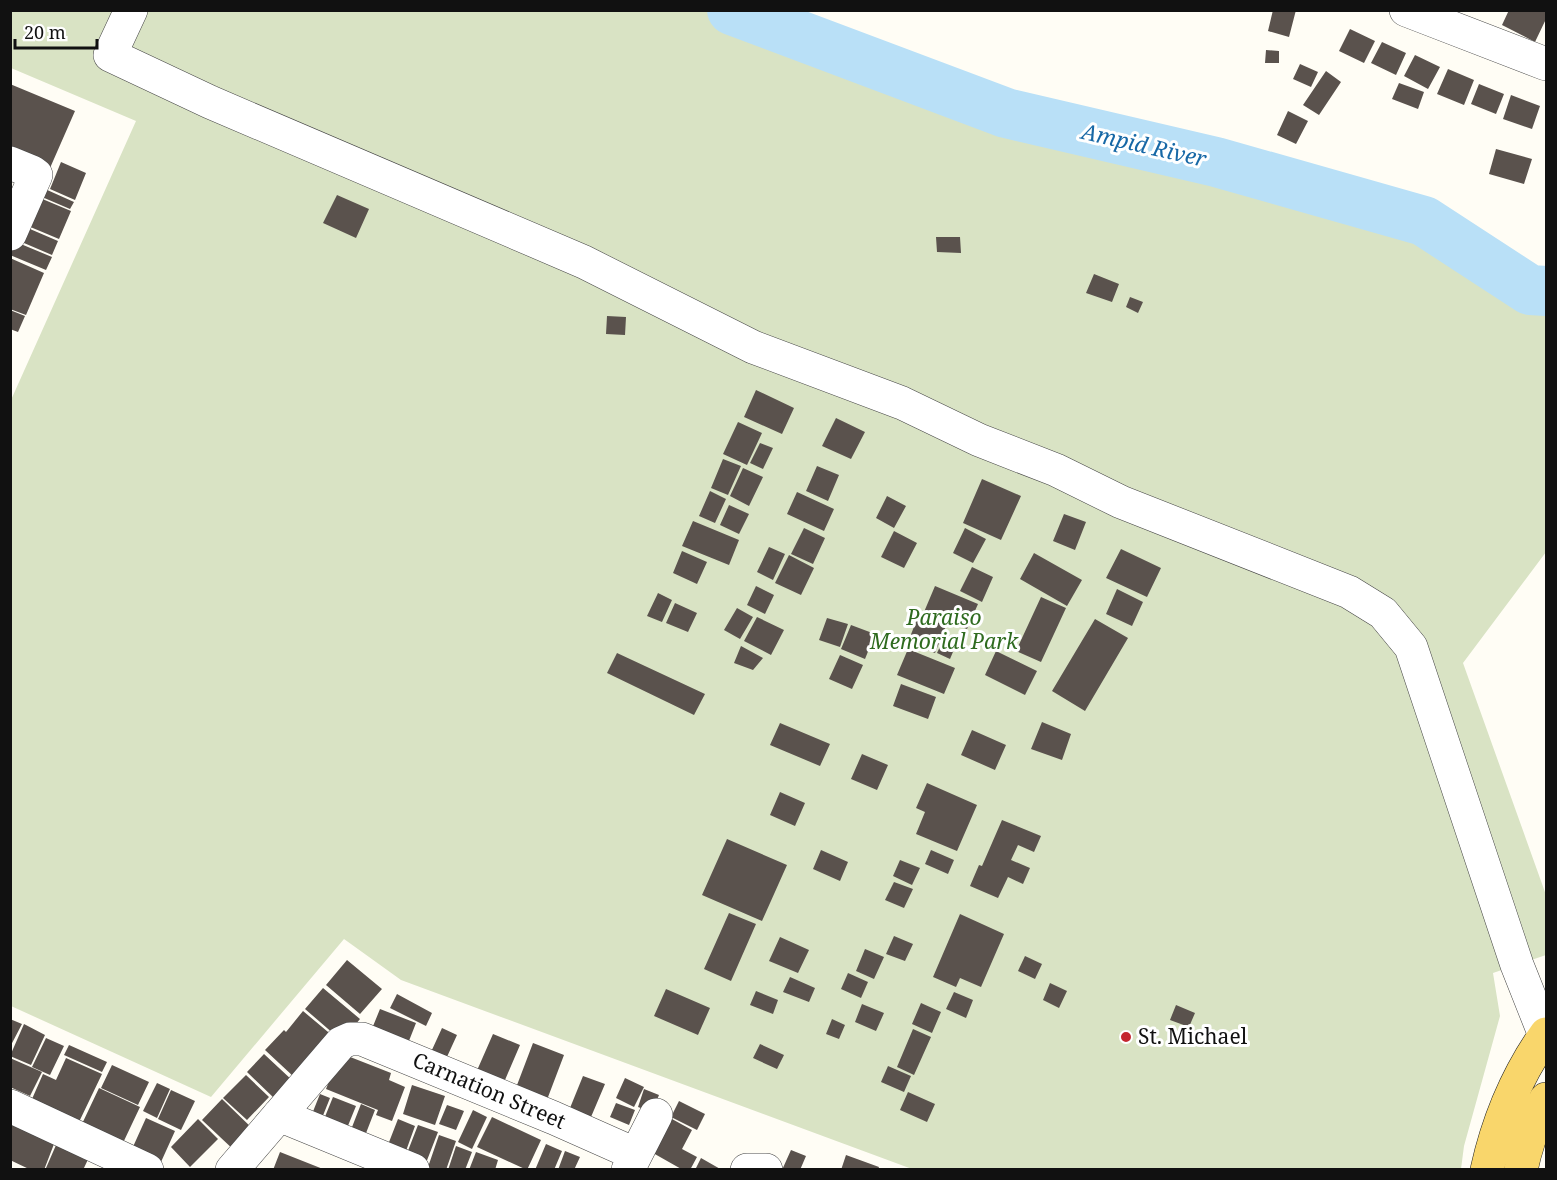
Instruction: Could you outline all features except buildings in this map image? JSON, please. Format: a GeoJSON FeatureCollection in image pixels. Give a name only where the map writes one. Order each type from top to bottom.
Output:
{"type":"FeatureCollection","features":[{"type":"Feature","properties":{"kind":"main road"},"geometry":{"type":"LineString","coordinates":[[1486,1170],[1494,1136],[1508,1101],[1525,1067],[1546,1035]]}},
{"type":"Feature","properties":{"kind":"main road"},"geometry":{"type":"LineString","coordinates":[[1521,1170],[1531,1136],[1546,1099]]}},
{"type":"Feature","properties":{"kind":"street"},"geometry":{"type":"LineString","coordinates":[[131,10],[110,55],[210,102],[584,262],[753,347],[902,403],[979,440],[1056,470],[1121,502],[1349,592],[1383,613],[1412,647],[1517,965],[1546,1035]]}},
{"type":"Feature","properties":{"kind":"street"},"geometry":{"type":"LineString","coordinates":[[1406,10],[1473,22],[1546,64]]}},
{"type":"Feature","properties":{"kind":"street"},"geometry":{"type":"LineString","coordinates":[[10,234],[36,179],[36,175],[21,167]]}},
{"type":"Feature","properties":{"kind":"street","name":"Carnation Street"},"geometry":{"type":"LineString","coordinates":[[279,1115],[341,1043],[350,1039],[362,1039],[554,1118],[632,1162]]}},
{"type":"Feature","properties":{"kind":"street"},"geometry":{"type":"LineString","coordinates":[[10,1107],[147,1170]]}},
{"type":"Feature","properties":{"kind":"street"},"geometry":{"type":"LineString","coordinates":[[232,1170],[279,1115],[413,1170]]}},
{"type":"Feature","properties":{"kind":"street"},"geometry":{"type":"LineString","coordinates":[[632,1162],[656,1115]]}},
{"type":"Feature","properties":{"kind":"street"},"geometry":{"type":"LineString","coordinates":[[747,1170],[766,1170]]}},
{"type":"Feature","properties":{"kind":"green space","name":"Paraiso Memorial Park"},"geometry":{"type":"Polygon","coordinates":[[[11,11],[732,11],[1006,113],[1216,162],[1424,221],[1530,289],[1546,291],[1546,552],[1463,663],[1546,895],[1546,955],[1493,973],[1500,1016],[1464,1146],[1461,1169],[912,1169],[401,980],[344,939],[211,1097],[11,1006],[11,400],[136,121],[11,68],[11,11]]]}},
{"type":"Feature","properties":{"kind":"waterway","name":"Ampid River"},"geometry":{"type":"LineString","coordinates":[[732,10],[1006,113],[1216,162],[1424,221],[1530,290],[1546,291]]}},
{"type":"Feature","properties":{"kind":"place","name":"St. Michael"},"geometry":{"type":"Point","coordinates":[1126,1037]}}]}
